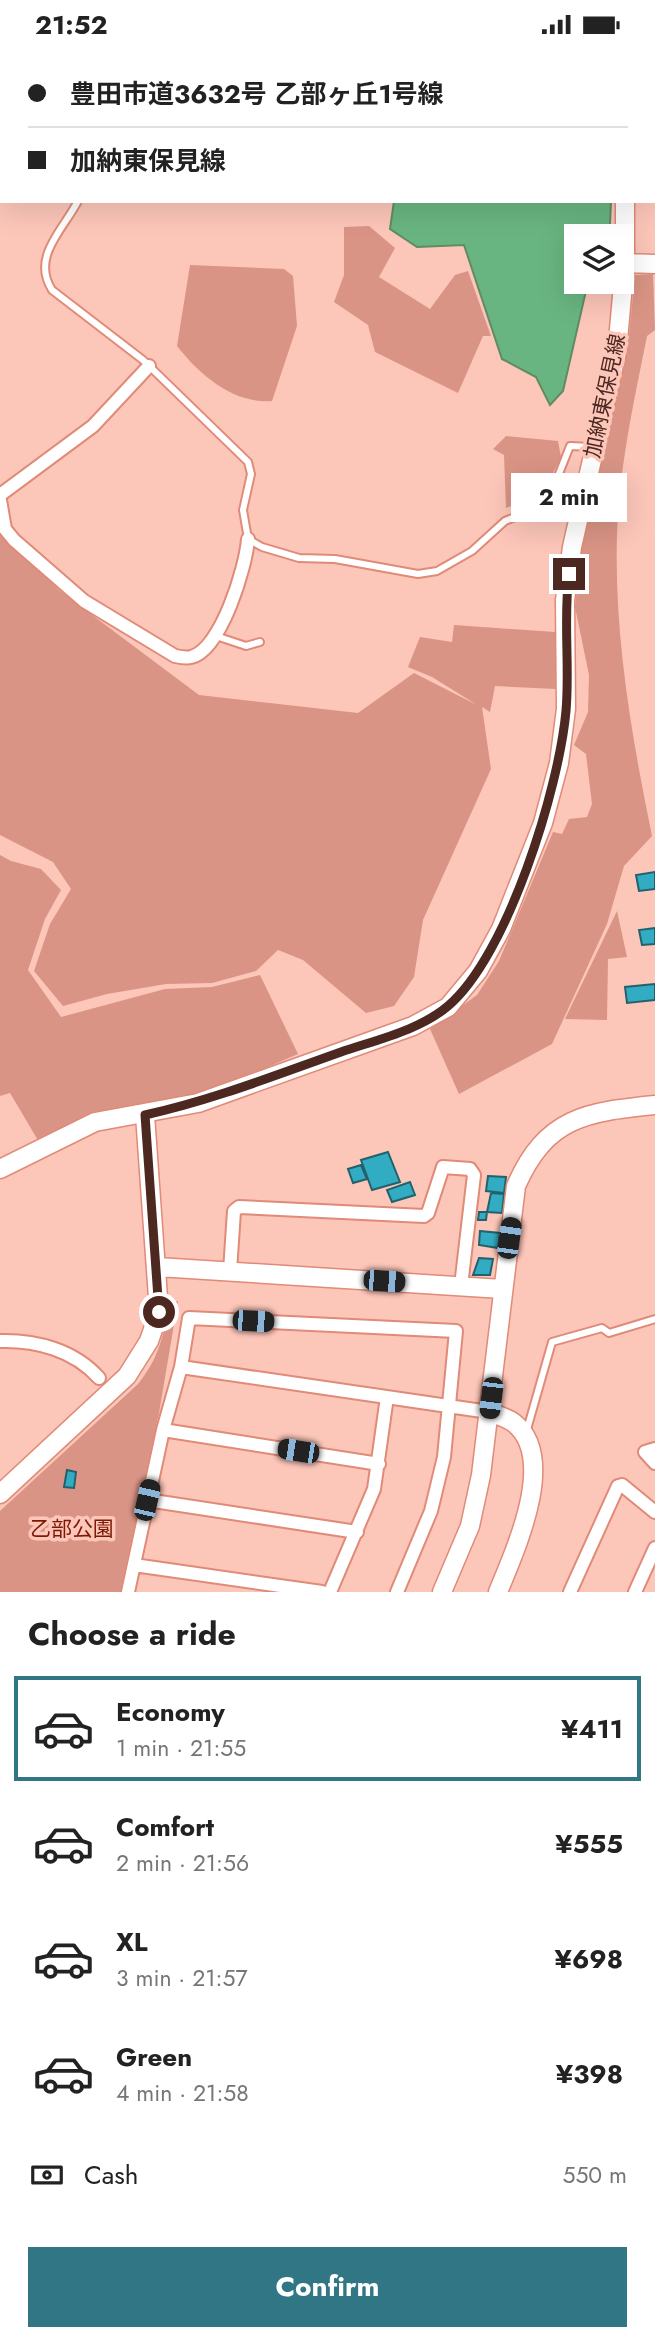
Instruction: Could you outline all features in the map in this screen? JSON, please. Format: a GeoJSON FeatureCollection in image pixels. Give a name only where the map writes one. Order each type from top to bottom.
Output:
{"type":"FeatureCollection","features":[{"type":"Feature","properties":{"kind":"street","name":"加納東保見線"},"geometry":{"type":"LineString","coordinates":[[625,203],[625,224]]}},
{"type":"Feature","properties":{"kind":"street"},"geometry":{"type":"LineString","coordinates":[[634,263],[655,264]]}},
{"type":"Feature","properties":{"kind":"street","name":"加納東保見線"},"geometry":{"type":"LineString","coordinates":[[0,1169],[95,1122],[145,1115],[198,1103],[413,1027],[448,1007],[478,971],[501,929],[543,823],[559,763],[566,709],[565,600],[572,547],[617,351],[622,294]]}},
{"type":"Feature","properties":{"kind":"street"},"geometry":{"type":"LineString","coordinates":[[149,366],[93,426],[0,497],[5,529],[83,601],[175,656],[192,657],[208,647],[216,636],[247,554],[248,539]]}},
{"type":"Feature","properties":{"kind":"street"},"geometry":{"type":"LineString","coordinates":[[442,1592],[470,1526],[481,1475],[516,1187],[527,1162],[539,1146],[562,1125],[585,1115],[655,1105]]}},
{"type":"Feature","properties":{"kind":"street"},"geometry":{"type":"LineString","coordinates":[[0,1494],[127,1375],[149,1341],[159,1312],[158,1267],[145,1115]]}},
{"type":"Feature","properties":{"kind":"street"},"geometry":{"type":"LineString","coordinates":[[230,1271],[234,1211],[239,1207],[424,1216],[428,1213],[443,1167],[470,1169],[474,1175],[461,1286]]}},
{"type":"Feature","properties":{"kind":"street"},"geometry":{"type":"LineString","coordinates":[[158,1267],[502,1289]]}},
{"type":"Feature","properties":{"kind":"street"},"geometry":{"type":"LineString","coordinates":[[128,1592],[163,1430],[181,1367],[189,1318],[457,1331],[447,1406],[444,1457],[431,1511],[397,1592]]}},
{"type":"Feature","properties":{"kind":"street"},"geometry":{"type":"LineString","coordinates":[[0,1341],[45,1345],[75,1357],[99,1378]]}},
{"type":"Feature","properties":{"kind":"street"},"geometry":{"type":"LineString","coordinates":[[181,1367],[489,1412],[513,1422],[525,1435],[534,1454],[531,1497],[516,1550],[498,1592]]}},
{"type":"Feature","properties":{"kind":"street"},"geometry":{"type":"LineString","coordinates":[[330,1592],[374,1489],[387,1397]]}},
{"type":"Feature","properties":{"kind":"street"},"geometry":{"type":"LineString","coordinates":[[163,1430],[379,1464]]}},
{"type":"Feature","properties":{"kind":"street"},"geometry":{"type":"LineString","coordinates":[[655,1449],[645,1453],[655,1463]]}},
{"type":"Feature","properties":{"kind":"street"},"geometry":{"type":"LineString","coordinates":[[570,1592],[618,1486],[622,1485],[655,1512]]}},
{"type":"Feature","properties":{"kind":"street"},"geometry":{"type":"LineString","coordinates":[[147,1500],[357,1532]]}},
{"type":"Feature","properties":{"kind":"street"},"geometry":{"type":"LineString","coordinates":[[635,1592],[655,1548]]}},
{"type":"Feature","properties":{"kind":"street"},"geometry":{"type":"LineString","coordinates":[[134,1565],[322,1592]]}},
{"type":"Feature","properties":{"kind":"lane"},"geometry":{"type":"LineString","coordinates":[[77,203],[45,257],[44,277],[52,290],[149,366],[250,465],[243,510],[248,539],[262,547],[299,558],[335,559],[418,574],[437,571],[472,551],[505,521],[547,504],[570,446],[594,447]]}},
{"type":"Feature","properties":{"kind":"lane"},"geometry":{"type":"LineString","coordinates":[[216,636],[246,646],[260,642]]}},
{"type":"Feature","properties":{"kind":"lane"},"geometry":{"type":"LineString","coordinates":[[525,1435],[552,1342],[602,1328],[609,1333],[655,1319]]}},
{"type":"Feature","properties":{"kind":"green space"},"geometry":{"type":"Polygon","coordinates":[[[369,226],[395,248],[379,277],[430,309],[455,275],[468,271],[491,336],[483,336],[458,393],[375,352],[368,325],[334,302],[344,275],[344,227],[369,226]]]}},
{"type":"Feature","properties":{"kind":"green space"},"geometry":{"type":"Polygon","coordinates":[[[190,265],[284,269],[293,276],[297,326],[272,401],[258,401],[231,393],[207,377],[177,346],[190,265]]]}},
{"type":"Feature","properties":{"kind":"green space"},"geometry":{"type":"Polygon","coordinates":[[[653,274],[655,330],[647,336],[624,460],[617,535],[618,611],[626,687],[652,836],[624,866],[607,924],[552,1044],[459,1094],[430,1029],[477,995],[499,961],[553,832],[562,834],[569,819],[587,817],[592,804],[586,754],[574,745],[588,712],[589,675],[575,607],[582,541],[628,345],[635,275],[653,274]]]}},
{"type":"Feature","properties":{"kind":"green space"},"geometry":{"type":"Polygon","coordinates":[[[506,436],[558,441],[561,457],[542,495],[506,508],[504,455],[493,449],[506,436]]]}},
{"type":"Feature","properties":{"kind":"green space"},"geometry":{"type":"Polygon","coordinates":[[[0,532],[60,591],[199,695],[358,713],[414,673],[477,705],[432,677],[408,667],[420,637],[452,642],[454,625],[555,632],[556,689],[495,686],[490,712],[482,707],[491,769],[423,920],[414,977],[394,1006],[366,1013],[303,960],[278,950],[256,971],[212,983],[166,984],[107,994],[63,1006],[34,971],[50,924],[71,889],[53,862],[0,835],[0,532]]]}},
{"type":"Feature","properties":{"kind":"green space"},"geometry":{"type":"Polygon","coordinates":[[[0,855],[11,861],[41,869],[61,890],[45,919],[28,970],[61,1017],[165,989],[212,987],[260,975],[298,1054],[196,1098],[39,1142],[10,1093],[0,1096],[0,855]]]}},
{"type":"Feature","properties":{"kind":"green space"},"geometry":{"type":"Polygon","coordinates":[[[617,911],[627,957],[608,959],[607,1020],[565,1019],[617,911]]]}},
{"type":"Feature","properties":{"kind":"green space","name":"乙部公園"},"geometry":{"type":"Polygon","coordinates":[[[178,1301],[159,1413],[120,1592],[0,1592],[0,1511],[138,1384],[160,1346],[169,1303],[178,1301]]]}},
{"type":"Feature","properties":{"kind":"shaded area"},"geometry":{"type":"Polygon","coordinates":[[[394,203],[611,203],[610,224],[564,224],[564,294],[585,294],[563,391],[550,405],[536,377],[502,359],[464,245],[417,247],[390,229],[394,203]]]}},
{"type":"Feature","properties":{"kind":"building"},"geometry":{"type":"Polygon","coordinates":[[[655,872],[655,889],[639,891],[636,875],[655,872]]]}},
{"type":"Feature","properties":{"kind":"building"},"geometry":{"type":"Polygon","coordinates":[[[655,928],[655,944],[642,945],[639,930],[655,928]]]}},
{"type":"Feature","properties":{"kind":"building"},"geometry":{"type":"Polygon","coordinates":[[[655,984],[655,1000],[627,1003],[625,987],[655,984]]]}},
{"type":"Feature","properties":{"kind":"building"},"geometry":{"type":"Polygon","coordinates":[[[388,1152],[400,1182],[372,1190],[361,1160],[388,1152]]]}},
{"type":"Feature","properties":{"kind":"building"},"geometry":{"type":"Polygon","coordinates":[[[361,1165],[367,1179],[353,1183],[348,1169],[361,1165]]]}},
{"type":"Feature","properties":{"kind":"building"},"geometry":{"type":"Polygon","coordinates":[[[488,1176],[506,1177],[504,1193],[486,1191],[488,1176]]]}},
{"type":"Feature","properties":{"kind":"building"},"geometry":{"type":"Polygon","coordinates":[[[410,1182],[415,1195],[392,1202],[387,1190],[410,1182]]]}},
{"type":"Feature","properties":{"kind":"building"},"geometry":{"type":"Polygon","coordinates":[[[491,1193],[504,1194],[502,1213],[487,1212],[491,1193]]]}},
{"type":"Feature","properties":{"kind":"building"},"geometry":{"type":"Polygon","coordinates":[[[479,1212],[487,1212],[486,1220],[478,1220],[479,1212]]]}},
{"type":"Feature","properties":{"kind":"building"},"geometry":{"type":"Polygon","coordinates":[[[480,1231],[500,1233],[498,1248],[479,1245],[480,1231]]]}},
{"type":"Feature","properties":{"kind":"building"},"geometry":{"type":"Polygon","coordinates":[[[479,1258],[493,1259],[490,1275],[473,1275],[479,1258]]]}},
{"type":"Feature","properties":{"kind":"building"},"geometry":{"type":"Polygon","coordinates":[[[67,1470],[76,1472],[74,1488],[64,1487],[67,1470]]]}},
{"type":"Feature","properties":{"kind":"route"},"geometry":{"type":"LineString","coordinates":[[159,1312],[158,1267],[145,1115],[198,1103],[413,1027],[448,1007],[478,971],[501,929],[543,823],[559,763],[566,709],[565,600],[569,574]]}}]}
